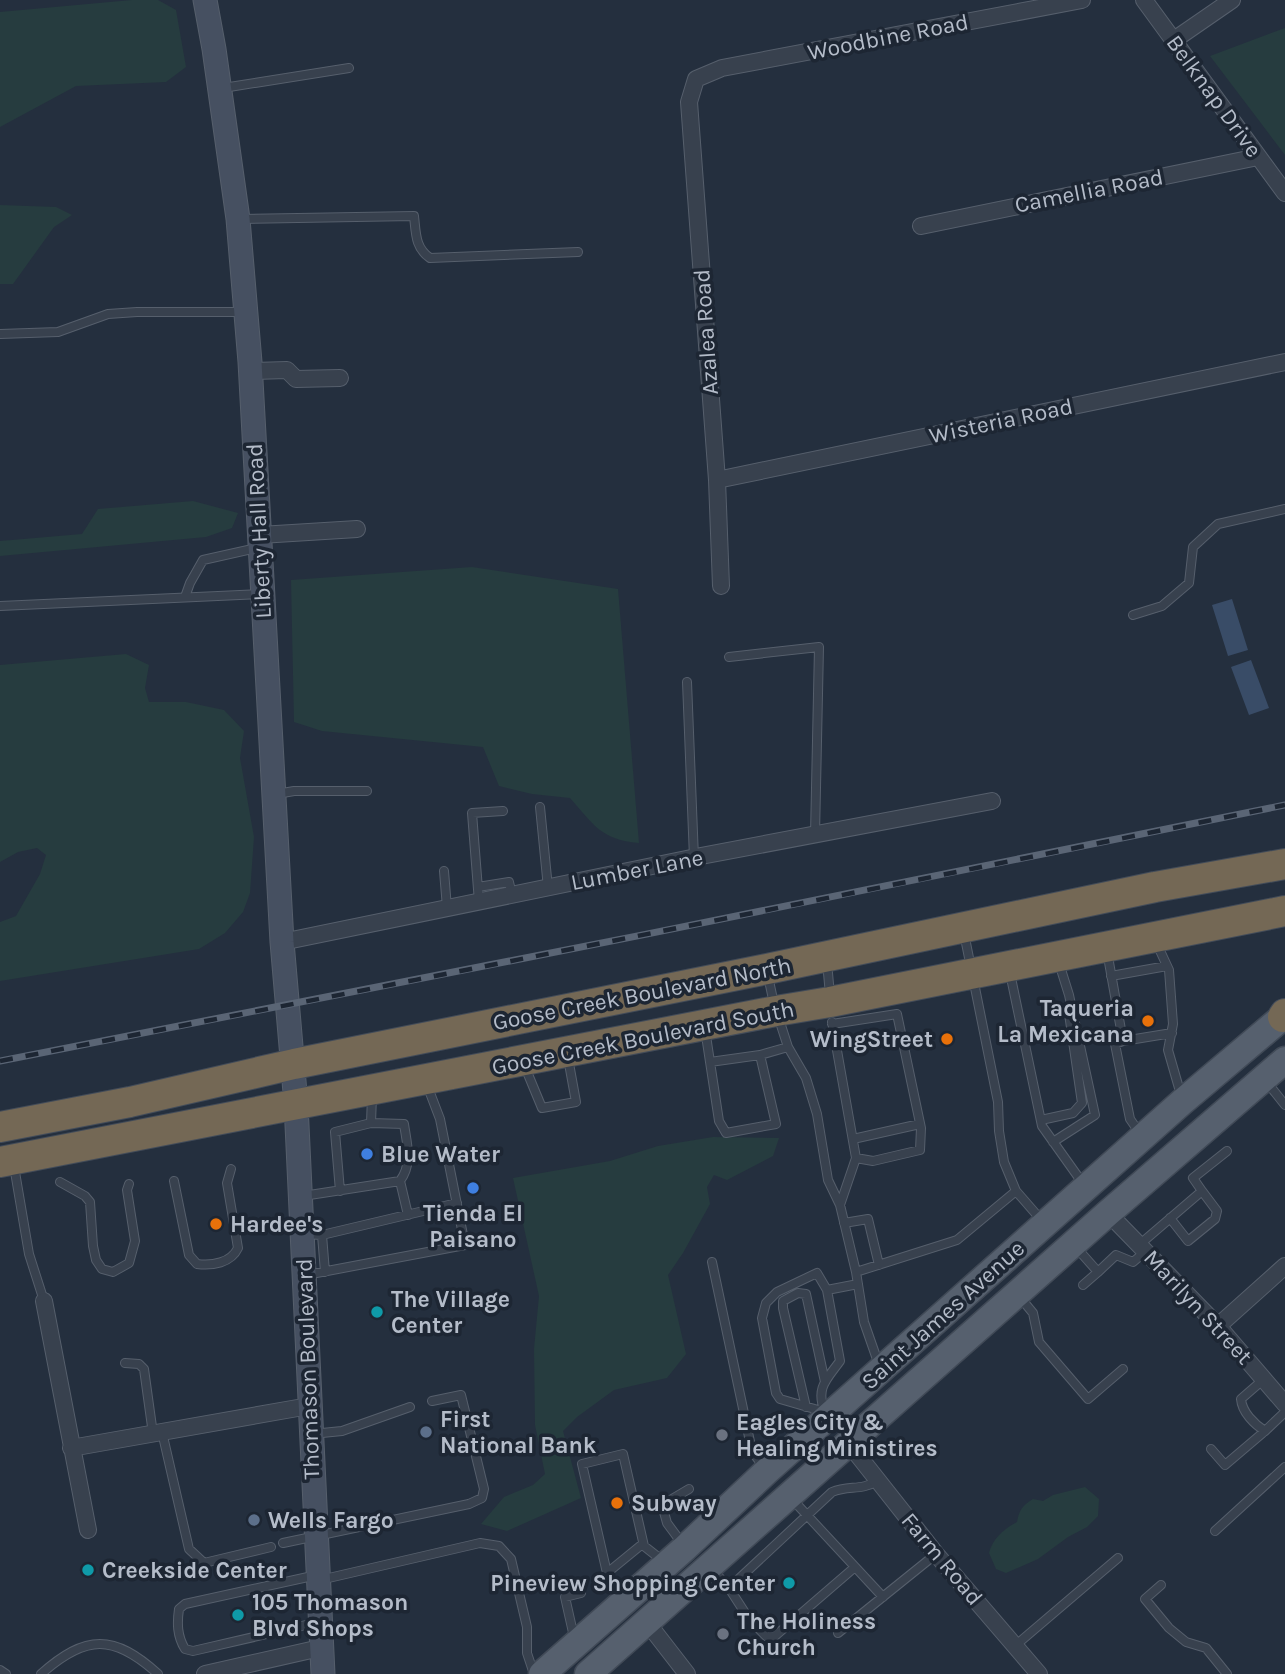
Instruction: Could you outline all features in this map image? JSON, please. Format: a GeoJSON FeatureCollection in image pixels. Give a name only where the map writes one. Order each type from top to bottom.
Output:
{"type":"FeatureCollection","features":[{"type":"Feature","properties":{"kind":"highway","name":"Goose Creek Boulevard North"},"geometry":{"type":"LineString","coordinates":[[7,1143],[130,1102],[294,1064],[767,969],[1155,887],[1285,864]]}},
{"type":"Feature","properties":{"kind":"highway","name":"Goose Creek Boulevard South"},"geometry":{"type":"LineString","coordinates":[[7,1143],[296,1104],[776,1011],[831,1013],[895,1001],[973,972],[1285,911]]}},
{"type":"Feature","properties":{"kind":"highway"},"geometry":{"type":"LineString","coordinates":[[1231,921],[1285,923]]}},
{"type":"Feature","properties":{"kind":"main road","name":"Liberty Hall Road"},"geometry":{"type":"LineString","coordinates":[[205,0],[238,219],[251,371],[282,942],[294,1064]]}},
{"type":"Feature","properties":{"kind":"main road","name":"Saint James Avenue"},"geometry":{"type":"LineString","coordinates":[[542,1674],[676,1556],[767,1471],[820,1412],[881,1370],[1182,1102],[1284,1016]]}},
{"type":"Feature","properties":{"kind":"main road","name":"Saint James Avenue"},"geometry":{"type":"LineString","coordinates":[[588,1674],[1017,1293],[1285,1060]]}},
{"type":"Feature","properties":{"kind":"main road","name":"Thomason Boulevard"},"geometry":{"type":"LineString","coordinates":[[294,1064],[300,1197],[312,1235],[314,1273],[309,1406],[323,1674]]}},
{"type":"Feature","properties":{"kind":"main road"},"geometry":{"type":"LineString","coordinates":[[846,1445],[848,1423],[877,1393],[885,1378],[881,1370]]}},
{"type":"Feature","properties":{"kind":"main road"},"geometry":{"type":"LineString","coordinates":[[646,1621],[643,1605],[660,1587],[676,1556]]}},
{"type":"Feature","properties":{"kind":"street","name":"Woodbine Road"},"geometry":{"type":"LineString","coordinates":[[696,79],[722,68],[1082,0]]}},
{"type":"Feature","properties":{"kind":"street","name":"Belknap Drive"},"geometry":{"type":"LineString","coordinates":[[1144,0],[1285,192]]}},
{"type":"Feature","properties":{"kind":"street"},"geometry":{"type":"LineString","coordinates":[[1174,40],[1232,0]]}},
{"type":"Feature","properties":{"kind":"street","name":"Azalea Road"},"geometry":{"type":"LineString","coordinates":[[696,79],[689,102],[717,480],[721,586]]}},
{"type":"Feature","properties":{"kind":"street","name":"Camellia Road"},"geometry":{"type":"LineString","coordinates":[[921,226],[1258,157]]}},
{"type":"Feature","properties":{"kind":"street","name":"Wisteria Road"},"geometry":{"type":"LineString","coordinates":[[717,480],[1285,362]]}},
{"type":"Feature","properties":{"kind":"street"},"geometry":{"type":"LineString","coordinates":[[251,371],[287,370],[296,379],[340,378]]}},
{"type":"Feature","properties":{"kind":"street"},"geometry":{"type":"LineString","coordinates":[[260,541],[357,529]]}},
{"type":"Feature","properties":{"kind":"street","name":"Lumber Lane"},"geometry":{"type":"LineString","coordinates":[[282,942],[447,908],[479,895],[512,895],[992,801]]}},
{"type":"Feature","properties":{"kind":"street","name":"Marilyn Street"},"geometry":{"type":"LineString","coordinates":[[1108,1213],[1218,1326],[1285,1404]]}},
{"type":"Feature","properties":{"kind":"street"},"geometry":{"type":"LineString","coordinates":[[1218,1326],[1285,1266]]}},
{"type":"Feature","properties":{"kind":"street"},"geometry":{"type":"LineString","coordinates":[[44,1301],[88,1530]]}},
{"type":"Feature","properties":{"kind":"street"},"geometry":{"type":"LineString","coordinates":[[71,1448],[309,1406]]}},
{"type":"Feature","properties":{"kind":"street","name":"Farm Road"},"geometry":{"type":"LineString","coordinates":[[846,1445],[857,1454],[936,1554],[1039,1674]]}},
{"type":"Feature","properties":{"kind":"street"},"geometry":{"type":"LineString","coordinates":[[646,1621],[687,1674]]}},
{"type":"Feature","properties":{"kind":"street"},"geometry":{"type":"LineString","coordinates":[[205,1674],[320,1648]]}},
{"type":"Feature","properties":{"kind":"lane"},"geometry":{"type":"LineString","coordinates":[[220,88],[349,68]]}},
{"type":"Feature","properties":{"kind":"lane"},"geometry":{"type":"LineString","coordinates":[[238,219],[414,216],[416,243],[422,253],[430,258],[579,252]]}},
{"type":"Feature","properties":{"kind":"lane"},"geometry":{"type":"LineString","coordinates":[[0,334],[58,332],[108,314],[246,312]]}},
{"type":"Feature","properties":{"kind":"lane"},"geometry":{"type":"LineString","coordinates":[[1133,615],[1162,606],[1189,583],[1193,547],[1217,524],[1285,509]]}},
{"type":"Feature","properties":{"kind":"lane"},"geometry":{"type":"LineString","coordinates":[[185,597],[204,560],[260,541]]}},
{"type":"Feature","properties":{"kind":"lane"},"geometry":{"type":"LineString","coordinates":[[0,606],[263,594]]}},
{"type":"Feature","properties":{"kind":"lane"},"geometry":{"type":"LineString","coordinates":[[729,657],[819,647],[815,835]]}},
{"type":"Feature","properties":{"kind":"lane"},"geometry":{"type":"LineString","coordinates":[[688,682],[694,858]]}},
{"type":"Feature","properties":{"kind":"lane"},"geometry":{"type":"LineString","coordinates":[[274,794],[294,791],[367,791]]}},
{"type":"Feature","properties":{"kind":"lane"},"geometry":{"type":"LineString","coordinates":[[540,807],[548,888]]}},
{"type":"Feature","properties":{"kind":"lane"},"geometry":{"type":"LineString","coordinates":[[479,895],[472,813],[503,811]]}},
{"type":"Feature","properties":{"kind":"lane"},"geometry":{"type":"LineString","coordinates":[[444,871],[447,908]]}},
{"type":"Feature","properties":{"kind":"lane"},"geometry":{"type":"LineString","coordinates":[[963,927],[998,1102],[1004,1162],[1017,1191],[1045,1224]]}},
{"type":"Feature","properties":{"kind":"lane"},"geometry":{"type":"LineString","coordinates":[[1153,936],[1167,966],[1174,1024],[1168,1050],[1182,1102]]}},
{"type":"Feature","properties":{"kind":"lane"},"geometry":{"type":"LineString","coordinates":[[1106,946],[1123,1041]]}},
{"type":"Feature","properties":{"kind":"lane"},"geometry":{"type":"LineString","coordinates":[[826,956],[831,1013],[856,1158],[840,1205]]}},
{"type":"Feature","properties":{"kind":"lane"},"geometry":{"type":"LineString","coordinates":[[1052,1142],[1095,1115],[1067,989],[1056,956]]}},
{"type":"Feature","properties":{"kind":"lane"},"geometry":{"type":"LineString","coordinates":[[1007,965],[1041,1120],[1052,1142],[1086,1187]]}},
{"type":"Feature","properties":{"kind":"lane"},"geometry":{"type":"LineString","coordinates":[[1111,976],[1167,966]]}},
{"type":"Feature","properties":{"kind":"lane"},"geometry":{"type":"LineString","coordinates":[[767,969],[776,1011],[788,1047],[806,1078],[817,1114],[828,1180],[840,1205],[856,1272],[864,1322],[881,1370]]}},
{"type":"Feature","properties":{"kind":"lane"},"geometry":{"type":"LineString","coordinates":[[1041,1120],[1073,1113],[1082,1102],[1068,1020],[1067,989]]}},
{"type":"Feature","properties":{"kind":"lane"},"geometry":{"type":"LineString","coordinates":[[856,1158],[873,1161],[920,1150],[920,1124],[895,1001]]}},
{"type":"Feature","properties":{"kind":"lane"},"geometry":{"type":"LineString","coordinates":[[704,1026],[719,1121],[726,1133],[776,1124],[760,1055]]}},
{"type":"Feature","properties":{"kind":"lane"},"geometry":{"type":"LineString","coordinates":[[1142,1138],[1130,1119],[1115,1044],[1172,1033]]}},
{"type":"Feature","properties":{"kind":"lane"},"geometry":{"type":"LineString","coordinates":[[710,1062],[760,1055],[788,1047]]}},
{"type":"Feature","properties":{"kind":"lane"},"geometry":{"type":"LineString","coordinates":[[522,1061],[542,1108],[576,1102],[567,1053]]}},
{"type":"Feature","properties":{"kind":"lane"},"geometry":{"type":"LineString","coordinates":[[1264,1078],[1285,1105]]}},
{"type":"Feature","properties":{"kind":"lane"},"geometry":{"type":"LineString","coordinates":[[314,1273],[465,1245],[440,1119],[426,1079]]}},
{"type":"Feature","properties":{"kind":"lane"},"geometry":{"type":"LineString","coordinates":[[370,1123],[372,1090]]}},
{"type":"Feature","properties":{"kind":"lane"},"geometry":{"type":"LineString","coordinates":[[300,1197],[340,1191],[400,1181],[407,1171],[408,1158],[404,1124],[370,1123],[335,1132],[340,1191]]}},
{"type":"Feature","properties":{"kind":"lane"},"geometry":{"type":"LineString","coordinates":[[853,1139],[920,1124]]}},
{"type":"Feature","properties":{"kind":"lane"},"geometry":{"type":"LineString","coordinates":[[7,1143],[29,1254],[44,1301]]}},
{"type":"Feature","properties":{"kind":"lane"},"geometry":{"type":"LineString","coordinates":[[1170,1218],[1188,1241],[1215,1219],[1217,1210],[1193,1178],[1227,1151]]}},
{"type":"Feature","properties":{"kind":"lane"},"geometry":{"type":"LineString","coordinates":[[174,1181],[188,1255],[197,1264],[218,1264],[229,1259],[239,1248],[227,1183],[231,1169]]}},
{"type":"Feature","properties":{"kind":"lane"},"geometry":{"type":"LineString","coordinates":[[400,1181],[408,1215]]}},
{"type":"Feature","properties":{"kind":"lane"},"geometry":{"type":"LineString","coordinates":[[60,1182],[85,1196],[90,1202],[96,1260],[102,1269],[113,1272],[129,1263],[135,1241],[127,1190],[129,1184]]}},
{"type":"Feature","properties":{"kind":"lane"},"geometry":{"type":"LineString","coordinates":[[856,1272],[957,1240],[1017,1191]]}},
{"type":"Feature","properties":{"kind":"lane"},"geometry":{"type":"LineString","coordinates":[[1083,1285],[1116,1255],[1133,1262],[1142,1248],[1170,1218],[1202,1191]]}},
{"type":"Feature","properties":{"kind":"lane"},"geometry":{"type":"LineString","coordinates":[[312,1235],[457,1203]]}},
{"type":"Feature","properties":{"kind":"lane"},"geometry":{"type":"LineString","coordinates":[[844,1223],[868,1219],[879,1265]]}},
{"type":"Feature","properties":{"kind":"lane"},"geometry":{"type":"LineString","coordinates":[[1073,1244],[1098,1272]]}},
{"type":"Feature","properties":{"kind":"lane"},"geometry":{"type":"LineString","coordinates":[[712,1262],[752,1451],[767,1471]]}},
{"type":"Feature","properties":{"kind":"lane"},"geometry":{"type":"LineString","coordinates":[[817,1273],[827,1290],[840,1361],[820,1390],[820,1412],[780,1399],[776,1393],[762,1318],[766,1303],[777,1292],[817,1273]]}},
{"type":"Feature","properties":{"kind":"lane"},"geometry":{"type":"LineString","coordinates":[[827,1290],[858,1284]]}},
{"type":"Feature","properties":{"kind":"lane"},"geometry":{"type":"LineString","coordinates":[[820,1412],[783,1308],[783,1301],[798,1293],[806,1294],[825,1382]]}},
{"type":"Feature","properties":{"kind":"lane"},"geometry":{"type":"LineString","coordinates":[[1017,1293],[1033,1313],[1039,1342],[1088,1399],[1123,1368]]}},
{"type":"Feature","properties":{"kind":"lane"},"geometry":{"type":"LineString","coordinates":[[125,1363],[139,1364],[144,1369],[189,1549],[204,1563],[271,1547]]}},
{"type":"Feature","properties":{"kind":"lane"},"geometry":{"type":"LineString","coordinates":[[1264,1379],[1241,1399],[1241,1405],[1265,1432]]}},
{"type":"Feature","properties":{"kind":"lane"},"geometry":{"type":"LineString","coordinates":[[284,1544],[469,1504],[482,1498],[484,1489],[461,1395],[432,1401]]}},
{"type":"Feature","properties":{"kind":"lane"},"geometry":{"type":"LineString","coordinates":[[311,1434],[342,1431],[410,1407]]}},
{"type":"Feature","properties":{"kind":"lane"},"geometry":{"type":"LineString","coordinates":[[1211,1449],[1225,1465],[1285,1412]]}},
{"type":"Feature","properties":{"kind":"lane"},"geometry":{"type":"LineString","coordinates":[[618,1593],[607,1573],[582,1464],[623,1454],[645,1546]]}},
{"type":"Feature","properties":{"kind":"lane"},"geometry":{"type":"LineString","coordinates":[[1214,1531],[1285,1466]]}},
{"type":"Feature","properties":{"kind":"lane"},"geometry":{"type":"LineString","coordinates":[[729,1588],[832,1492],[843,1488],[864,1489],[877,1481]]}},
{"type":"Feature","properties":{"kind":"lane"},"geometry":{"type":"LineString","coordinates":[[676,1556],[662,1505],[689,1489]]}},
{"type":"Feature","properties":{"kind":"lane"},"geometry":{"type":"LineString","coordinates":[[789,1495],[883,1597]]}},
{"type":"Feature","properties":{"kind":"lane"},"geometry":{"type":"LineString","coordinates":[[319,1622],[193,1651],[185,1649],[180,1642],[177,1624],[178,1609],[185,1604],[481,1543],[499,1546],[511,1559],[527,1627],[527,1653],[534,1674]]}},
{"type":"Feature","properties":{"kind":"lane"},"geometry":{"type":"LineString","coordinates":[[607,1573],[632,1552],[645,1546],[676,1556]]}},
{"type":"Feature","properties":{"kind":"lane"},"geometry":{"type":"LineString","coordinates":[[838,1633],[936,1554]]}},
{"type":"Feature","properties":{"kind":"lane"},"geometry":{"type":"LineString","coordinates":[[1016,1645],[1118,1558]]}},
{"type":"Feature","properties":{"kind":"lane"},"geometry":{"type":"LineString","coordinates":[[709,1566],[729,1588],[749,1619],[767,1637],[775,1636],[855,1567]]}},
{"type":"Feature","properties":{"kind":"lane"},"geometry":{"type":"LineString","coordinates":[[1161,1585],[1145,1599],[1169,1628],[1186,1642],[1206,1648],[1227,1674]]}},
{"type":"Feature","properties":{"kind":"lane"},"geometry":{"type":"LineString","coordinates":[[576,1644],[565,1597],[581,1593]]}},
{"type":"Feature","properties":{"kind":"lane"},"geometry":{"type":"LineString","coordinates":[[41,1674],[55,1660],[71,1651],[111,1644],[138,1656],[158,1674]]}},
{"type":"Feature","properties":{"kind":"lane"},"geometry":{"type":"LineString","coordinates":[[0,1670],[6,1674]]}},
{"type":"Feature","properties":{"kind":"green space"},"geometry":{"type":"Polygon","coordinates":[[[158,0],[176,10],[186,67],[166,82],[76,86],[0,127],[0,12],[158,0]]]}},
{"type":"Feature","properties":{"kind":"green space"},"geometry":{"type":"Polygon","coordinates":[[[1285,28],[1285,155],[1210,56],[1285,28]]]}},
{"type":"Feature","properties":{"kind":"green space"},"geometry":{"type":"Polygon","coordinates":[[[0,205],[56,207],[72,215],[54,227],[13,284],[0,284],[0,205]]]}},
{"type":"Feature","properties":{"kind":"green space"},"geometry":{"type":"Polygon","coordinates":[[[193,501],[238,513],[232,528],[206,537],[0,556],[0,541],[82,534],[98,509],[193,501]]]}},
{"type":"Feature","properties":{"kind":"green space"},"geometry":{"type":"Polygon","coordinates":[[[472,567],[618,589],[639,843],[615,838],[599,829],[570,798],[532,794],[499,786],[483,747],[322,731],[294,722],[291,580],[472,567]]]}},
{"type":"Feature","properties":{"kind":"green space"},"geometry":{"type":"Polygon","coordinates":[[[126,654],[149,665],[145,688],[149,702],[186,702],[224,710],[244,731],[240,758],[254,837],[250,893],[243,912],[225,933],[199,949],[0,981],[0,922],[16,916],[40,874],[46,855],[37,848],[18,852],[0,862],[0,665],[126,654]]]}},
{"type":"Feature","properties":{"kind":"green space"},"geometry":{"type":"Polygon","coordinates":[[[713,1137],[779,1138],[773,1156],[727,1180],[714,1175],[707,1187],[710,1204],[668,1275],[686,1354],[667,1378],[614,1390],[577,1417],[563,1431],[581,1498],[507,1531],[481,1524],[504,1497],[533,1485],[545,1474],[535,1425],[534,1349],[539,1296],[513,1178],[610,1161],[658,1146],[713,1137]]]}},
{"type":"Feature","properties":{"kind":"green space"},"geometry":{"type":"Polygon","coordinates":[[[1085,1487],[1099,1499],[1098,1516],[1087,1527],[1038,1559],[1006,1573],[996,1569],[989,1553],[993,1543],[1000,1534],[1017,1522],[1020,1511],[1027,1503],[1033,1499],[1043,1501],[1053,1495],[1085,1487]]]}},
{"type":"Feature","properties":{"kind":"water"},"geometry":{"type":"Polygon","coordinates":[[[1232,599],[1248,650],[1228,656],[1212,605],[1232,599]]]}},
{"type":"Feature","properties":{"kind":"water"},"geometry":{"type":"Polygon","coordinates":[[[1251,660],[1269,708],[1249,715],[1231,667],[1251,660]]]}},
{"type":"Feature","properties":{"kind":"railway"},"geometry":{"type":"LineString","coordinates":[[0,1061],[1285,805]]}},
{"type":"Feature","properties":{"kind":"place","name":"Taqueria La Mexicana"},"geometry":{"type":"Point","coordinates":[1148,1021]}},
{"type":"Feature","properties":{"kind":"place","name":"WingStreet"},"geometry":{"type":"Point","coordinates":[947,1039]}},
{"type":"Feature","properties":{"kind":"place","name":"Blue Water"},"geometry":{"type":"Point","coordinates":[367,1154]}},
{"type":"Feature","properties":{"kind":"place","name":"Tienda El Paisano"},"geometry":{"type":"Point","coordinates":[473,1188]}},
{"type":"Feature","properties":{"kind":"place","name":"Hardee's"},"geometry":{"type":"Point","coordinates":[216,1224]}},
{"type":"Feature","properties":{"kind":"place","name":"The Village Center"},"geometry":{"type":"Point","coordinates":[377,1312]}},
{"type":"Feature","properties":{"kind":"place","name":"First National Bank"},"geometry":{"type":"Point","coordinates":[426,1432]}},
{"type":"Feature","properties":{"kind":"place","name":"Eagles City & Healing Ministires"},"geometry":{"type":"Point","coordinates":[722,1435]}},
{"type":"Feature","properties":{"kind":"place","name":"Subway"},"geometry":{"type":"Point","coordinates":[617,1503]}},
{"type":"Feature","properties":{"kind":"place","name":"Wells Fargo"},"geometry":{"type":"Point","coordinates":[254,1520]}},
{"type":"Feature","properties":{"kind":"place","name":"Creekside Center"},"geometry":{"type":"Point","coordinates":[88,1570]}},
{"type":"Feature","properties":{"kind":"place","name":"Pineview Shopping Center"},"geometry":{"type":"Point","coordinates":[789,1583]}},
{"type":"Feature","properties":{"kind":"place","name":"105 Thomason Blvd Shops"},"geometry":{"type":"Point","coordinates":[238,1615]}},
{"type":"Feature","properties":{"kind":"place","name":"The Holiness Church"},"geometry":{"type":"Point","coordinates":[723,1634]}}]}
